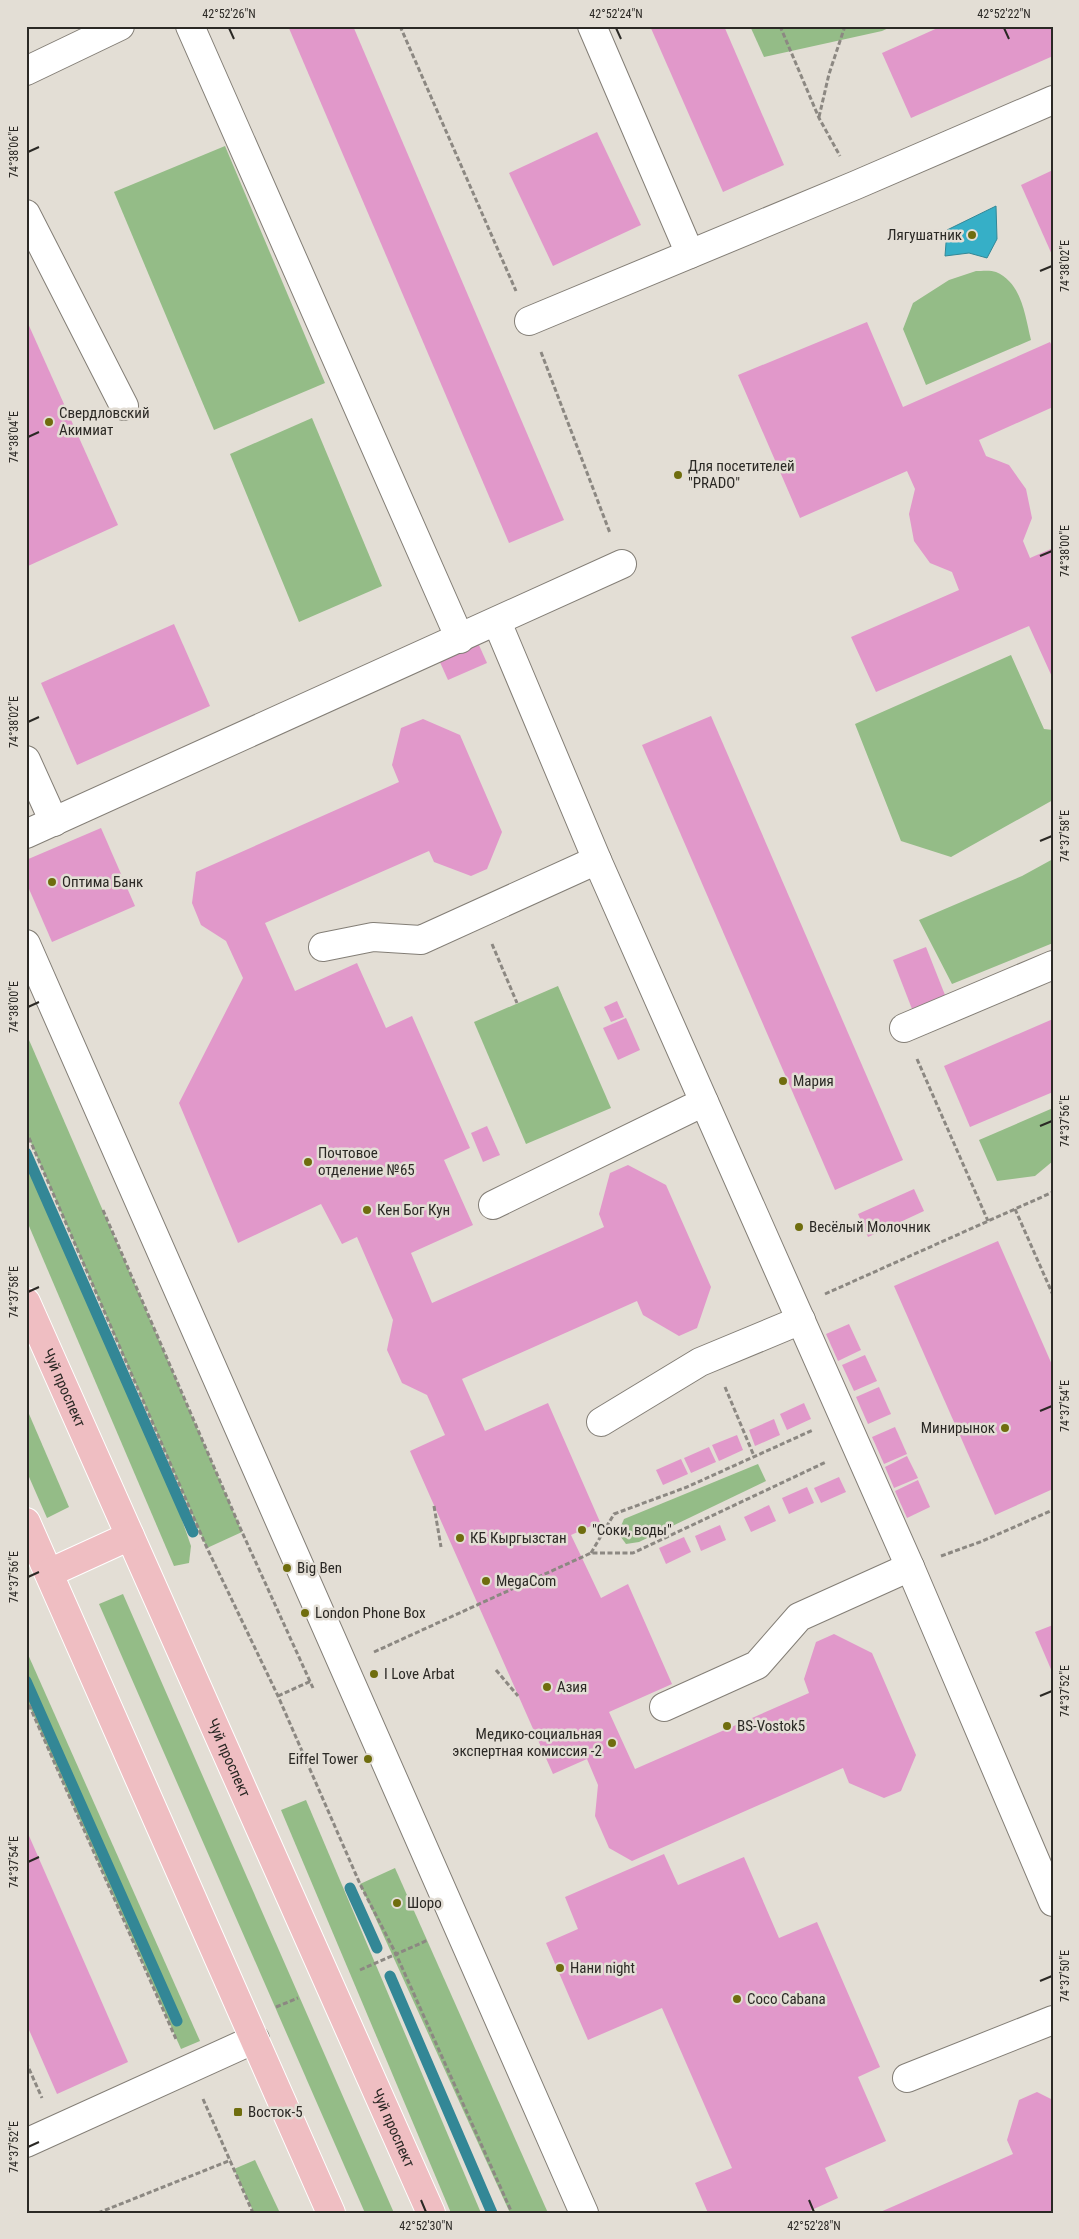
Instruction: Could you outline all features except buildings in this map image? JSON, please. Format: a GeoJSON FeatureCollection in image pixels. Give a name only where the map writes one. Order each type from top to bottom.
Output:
{"type":"FeatureCollection","features":[{"type":"Feature","properties":{"kind":"main road","name":"Чуй проспект"},"geometry":{"type":"LineString","coordinates":[[26,1302],[431,2213]]}},
{"type":"Feature","properties":{"kind":"main road"},"geometry":{"type":"LineString","coordinates":[[49,1573],[130,1536]]}},
{"type":"Feature","properties":{"kind":"main road"},"geometry":{"type":"LineString","coordinates":[[29,1538],[49,1573],[331,2213]]}},
{"type":"Feature","properties":{"kind":"lane"},"geometry":{"type":"LineString","coordinates":[[26,71],[120,26]]}},
{"type":"Feature","properties":{"kind":"lane"},"geometry":{"type":"LineString","coordinates":[[190,26],[460,639]]}},
{"type":"Feature","properties":{"kind":"lane"},"geometry":{"type":"LineString","coordinates":[[592,26],[690,254]]}},
{"type":"Feature","properties":{"kind":"lane"},"geometry":{"type":"LineString","coordinates":[[529,321],[856,185],[1053,100]]}},
{"type":"Feature","properties":{"kind":"lane"},"geometry":{"type":"LineString","coordinates":[[26,214],[124,406]]}},
{"type":"Feature","properties":{"kind":"lane"},"geometry":{"type":"LineString","coordinates":[[26,834],[622,564]]}},
{"type":"Feature","properties":{"kind":"lane"},"geometry":{"type":"LineString","coordinates":[[497,622],[597,860],[910,1567],[1053,1902]]}},
{"type":"Feature","properties":{"kind":"lane"},"geometry":{"type":"LineString","coordinates":[[26,760],[54,822]]}},
{"type":"Feature","properties":{"kind":"lane"},"geometry":{"type":"LineString","coordinates":[[323,947],[373,937],[421,940],[597,860]]}},
{"type":"Feature","properties":{"kind":"lane"},"geometry":{"type":"LineString","coordinates":[[26,944],[584,2213]]}},
{"type":"Feature","properties":{"kind":"lane"},"geometry":{"type":"LineString","coordinates":[[904,1028],[1053,965]]}},
{"type":"Feature","properties":{"kind":"lane"},"geometry":{"type":"LineString","coordinates":[[493,1205],[704,1102]]}},
{"type":"Feature","properties":{"kind":"lane"},"geometry":{"type":"LineString","coordinates":[[601,1422],[700,1362],[798,1314]]}},
{"type":"Feature","properties":{"kind":"lane"},"geometry":{"type":"LineString","coordinates":[[664,1706],[758,1665],[799,1617],[910,1567]]}},
{"type":"Feature","properties":{"kind":"lane"},"geometry":{"type":"LineString","coordinates":[[907,2078],[1053,2020]]}},
{"type":"Feature","properties":{"kind":"lane"},"geometry":{"type":"LineString","coordinates":[[26,2143],[254,2039]]}},
{"type":"Feature","properties":{"kind":"path"},"geometry":{"type":"LineString","coordinates":[[780,26],[819,118],[856,185]]}},
{"type":"Feature","properties":{"kind":"path"},"geometry":{"type":"LineString","coordinates":[[819,118],[829,74],[845,26]]}},
{"type":"Feature","properties":{"kind":"path"},"geometry":{"type":"LineString","coordinates":[[480,914],[517,1003]]}},
{"type":"Feature","properties":{"kind":"path"},"geometry":{"type":"LineString","coordinates":[[904,1028],[988,1221]]}},
{"type":"Feature","properties":{"kind":"path"},"geometry":{"type":"LineString","coordinates":[[26,1130],[207,1548],[278,1696],[360,1884],[396,1954],[512,2213]]}},
{"type":"Feature","properties":{"kind":"path"},"geometry":{"type":"LineString","coordinates":[[798,1314],[988,1221],[1053,1192]]}},
{"type":"Feature","properties":{"kind":"path"},"geometry":{"type":"LineString","coordinates":[[1015,1209],[1053,1295]]}},
{"type":"Feature","properties":{"kind":"path"},"geometry":{"type":"LineString","coordinates":[[712,1357],[754,1456]]}},
{"type":"Feature","properties":{"kind":"path"},"geometry":{"type":"LineString","coordinates":[[590,1553],[614,1514],[686,1487],[844,1417]]}},
{"type":"Feature","properties":{"kind":"path"},"geometry":{"type":"LineString","coordinates":[[278,1696],[590,1553],[633,1553],[857,1447]]}},
{"type":"Feature","properties":{"kind":"path"},"geometry":{"type":"LineString","coordinates":[[434,1506],[441,1547]]}},
{"type":"Feature","properties":{"kind":"path"},"geometry":{"type":"LineString","coordinates":[[910,1567],[980,1542],[1053,1510]]}},
{"type":"Feature","properties":{"kind":"path"},"geometry":{"type":"LineString","coordinates":[[496,1670],[518,1696]]}},
{"type":"Feature","properties":{"kind":"path"},"geometry":{"type":"LineString","coordinates":[[26,1698],[254,2213]]}},
{"type":"Feature","properties":{"kind":"path"},"geometry":{"type":"LineString","coordinates":[[360,1970],[428,1940]]}},
{"type":"Feature","properties":{"kind":"path"},"geometry":{"type":"LineString","coordinates":[[276,2008],[300,1997]]}},
{"type":"Feature","properties":{"kind":"path"},"geometry":{"type":"LineString","coordinates":[[98,2213],[231,2160]]}},
{"type":"Feature","properties":{"kind":"green space"},"geometry":{"type":"Polygon","coordinates":[[[750,26],[893,26],[882,31],[764,57],[750,26]]]}},
{"type":"Feature","properties":{"kind":"green space"},"geometry":{"type":"Polygon","coordinates":[[[225,146],[325,383],[214,430],[114,192],[225,146]]]}},
{"type":"Feature","properties":{"kind":"green space"},"geometry":{"type":"Polygon","coordinates":[[[976,271],[996,272],[1012,284],[1021,301],[1031,340],[926,385],[903,329],[913,303],[949,280],[976,271]]]}},
{"type":"Feature","properties":{"kind":"green space"},"geometry":{"type":"Polygon","coordinates":[[[312,418],[382,586],[299,622],[230,454],[312,418]]]}},
{"type":"Feature","properties":{"kind":"green space"},"geometry":{"type":"Polygon","coordinates":[[[1011,655],[1044,729],[1053,730],[1053,800],[951,857],[901,841],[855,724],[1011,655]]]}},
{"type":"Feature","properties":{"kind":"green space"},"geometry":{"type":"Polygon","coordinates":[[[1053,859],[1053,943],[952,984],[919,920],[1022,876],[1053,859]]]}},
{"type":"Feature","properties":{"kind":"green space"},"geometry":{"type":"Polygon","coordinates":[[[558,986],[611,1108],[526,1144],[474,1022],[558,986]]]}},
{"type":"Feature","properties":{"kind":"green space"},"geometry":{"type":"Polygon","coordinates":[[[26,1033],[242,1532],[207,1548],[26,1131],[26,1033]]]}},
{"type":"Feature","properties":{"kind":"green space"},"geometry":{"type":"Polygon","coordinates":[[[1053,1108],[1053,1161],[1035,1176],[997,1181],[979,1140],[1053,1108]]]}},
{"type":"Feature","properties":{"kind":"green space"},"geometry":{"type":"Polygon","coordinates":[[[26,1163],[172,1491],[191,1546],[189,1563],[174,1566],[26,1219],[26,1163]]]}},
{"type":"Feature","properties":{"kind":"green space"},"geometry":{"type":"Polygon","coordinates":[[[26,1407],[69,1507],[47,1518],[26,1470],[26,1407]]]}},
{"type":"Feature","properties":{"kind":"green space"},"geometry":{"type":"Polygon","coordinates":[[[758,1464],[766,1481],[639,1542],[626,1544],[618,1533],[624,1519],[758,1464]]]}},
{"type":"Feature","properties":{"kind":"green space"},"geometry":{"type":"Polygon","coordinates":[[[123,1594],[394,2213],[365,2213],[99,1604],[123,1594]]]}},
{"type":"Feature","properties":{"kind":"green space"},"geometry":{"type":"Polygon","coordinates":[[[26,1650],[200,2041],[181,2049],[26,1698],[26,1650]]]}},
{"type":"Feature","properties":{"kind":"green space"},"geometry":{"type":"Polygon","coordinates":[[[306,1800],[481,2213],[451,2213],[281,1810],[306,1800]]]}},
{"type":"Feature","properties":{"kind":"green space"},"geometry":{"type":"Polygon","coordinates":[[[395,1868],[548,2213],[510,2213],[360,1884],[395,1868]]]}},
{"type":"Feature","properties":{"kind":"green space"},"geometry":{"type":"Polygon","coordinates":[[[255,2160],[280,2213],[254,2213],[234,2169],[255,2160]]]}},
{"type":"Feature","properties":{"kind":"water","name":"Лягушатник"},"geometry":{"type":"Polygon","coordinates":[[[996,206],[997,239],[987,258],[969,253],[945,256],[947,230],[996,206]]]}},
{"type":"Feature","properties":{"kind":"waterway"},"geometry":{"type":"LineString","coordinates":[[26,1153],[193,1532]]}},
{"type":"Feature","properties":{"kind":"waterway"},"geometry":{"type":"LineString","coordinates":[[26,1681],[177,2021]]}},
{"type":"Feature","properties":{"kind":"waterway"},"geometry":{"type":"LineString","coordinates":[[350,1888],[377,1948]]}},
{"type":"Feature","properties":{"kind":"waterway"},"geometry":{"type":"LineString","coordinates":[[390,1976],[492,2213]]}},
{"type":"Feature","properties":{"kind":"place","name":"Лягушатник"},"geometry":{"type":"Point","coordinates":[972,235]}},
{"type":"Feature","properties":{"kind":"place","name":"Свердловский Акимиат"},"geometry":{"type":"Point","coordinates":[49,422]}},
{"type":"Feature","properties":{"kind":"place","name":"Для посетителей \"PRADO\""},"geometry":{"type":"Point","coordinates":[678,475]}},
{"type":"Feature","properties":{"kind":"place","name":"Оптима Банк"},"geometry":{"type":"Point","coordinates":[52,882]}},
{"type":"Feature","properties":{"kind":"place","name":"Мария"},"geometry":{"type":"Point","coordinates":[783,1081]}},
{"type":"Feature","properties":{"kind":"place","name":"Почтовое отделение №65"},"geometry":{"type":"Point","coordinates":[308,1162]}},
{"type":"Feature","properties":{"kind":"place","name":"Кен Бог Кун"},"geometry":{"type":"Point","coordinates":[367,1210]}},
{"type":"Feature","properties":{"kind":"place","name":"Весёлый Молочник"},"geometry":{"type":"Point","coordinates":[799,1227]}},
{"type":"Feature","properties":{"kind":"place","name":"Минирынок"},"geometry":{"type":"Point","coordinates":[1005,1428]}},
{"type":"Feature","properties":{"kind":"place","name":"\"Соки, воды\""},"geometry":{"type":"Point","coordinates":[582,1530]}},
{"type":"Feature","properties":{"kind":"place","name":"КБ Кыргызстан"},"geometry":{"type":"Point","coordinates":[460,1538]}},
{"type":"Feature","properties":{"kind":"place","name":"Big Ben"},"geometry":{"type":"Point","coordinates":[287,1568]}},
{"type":"Feature","properties":{"kind":"place","name":"MegaCom"},"geometry":{"type":"Point","coordinates":[486,1581]}},
{"type":"Feature","properties":{"kind":"place","name":"London Phone Box"},"geometry":{"type":"Point","coordinates":[305,1613]}},
{"type":"Feature","properties":{"kind":"place","name":"I Love Arbat"},"geometry":{"type":"Point","coordinates":[374,1674]}},
{"type":"Feature","properties":{"kind":"place","name":"Азия"},"geometry":{"type":"Point","coordinates":[547,1687]}},
{"type":"Feature","properties":{"kind":"place","name":"BS-Vostok5"},"geometry":{"type":"Point","coordinates":[727,1726]}},
{"type":"Feature","properties":{"kind":"place","name":"Медико-социальная экспертная комиссия -2"},"geometry":{"type":"Point","coordinates":[612,1743]}},
{"type":"Feature","properties":{"kind":"place","name":"Eiffel Tower"},"geometry":{"type":"Point","coordinates":[368,1759]}},
{"type":"Feature","properties":{"kind":"place","name":"Шоро"},"geometry":{"type":"Point","coordinates":[397,1903]}},
{"type":"Feature","properties":{"kind":"place","name":"Нани night"},"geometry":{"type":"Point","coordinates":[560,1968]}},
{"type":"Feature","properties":{"kind":"place","name":"Coco Cabana"},"geometry":{"type":"Point","coordinates":[737,1999]}},
{"type":"Feature","properties":{"kind":"place","name":"Восток-5"},"geometry":{"type":"Point","coordinates":[238,2112]}}]}
